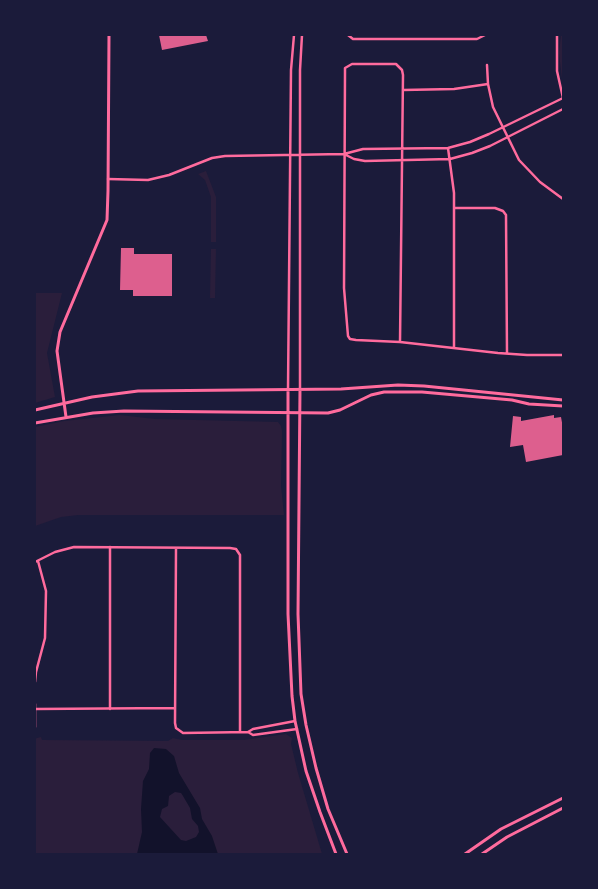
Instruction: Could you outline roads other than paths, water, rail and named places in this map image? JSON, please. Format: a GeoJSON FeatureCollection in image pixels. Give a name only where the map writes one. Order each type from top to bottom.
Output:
{"type":"FeatureCollection","features":[{"type":"Feature","properties":{"kind":"street"},"geometry":{"type":"LineString","coordinates":[[66,417],[57,351],[60,332],[107,220],[109,35]]}},
{"type":"Feature","properties":{"kind":"street"},"geometry":{"type":"LineString","coordinates":[[294,35],[291,70],[288,389],[290,672],[297,729],[312,788],[336,854]]}},
{"type":"Feature","properties":{"kind":"street"},"geometry":{"type":"LineString","coordinates":[[302,35],[300,70],[298,621],[302,694],[306,725],[316,768],[328,809],[347,854]]}},
{"type":"Feature","properties":{"kind":"street"},"geometry":{"type":"LineString","coordinates":[[348,35],[353,39],[419,37],[476,39],[484,35]]}},
{"type":"Feature","properties":{"kind":"street"},"geometry":{"type":"LineString","coordinates":[[108,179],[148,180],[169,175],[212,158],[225,156],[344,154],[363,149],[448,148],[470,142],[563,98],[557,71],[557,35]]}},
{"type":"Feature","properties":{"kind":"street"},"geometry":{"type":"LineString","coordinates":[[400,342],[400,217],[403,149],[402,70],[396,64],[352,64],[346,68],[344,154],[344,288],[348,336],[350,339],[400,342],[507,354],[563,355]]}},
{"type":"Feature","properties":{"kind":"street"},"geometry":{"type":"LineString","coordinates":[[487,65],[488,84],[493,107],[519,160],[540,182],[563,199]]}},
{"type":"Feature","properties":{"kind":"street"},"geometry":{"type":"LineString","coordinates":[[403,90],[454,89],[488,84]]}},
{"type":"Feature","properties":{"kind":"street"},"geometry":{"type":"LineString","coordinates":[[344,154],[354,159],[365,161],[450,159],[472,153],[508,138],[563,109]]}},
{"type":"Feature","properties":{"kind":"street"},"geometry":{"type":"LineString","coordinates":[[448,148],[453,179],[454,208],[454,348]]}},
{"type":"Feature","properties":{"kind":"street"},"geometry":{"type":"LineString","coordinates":[[454,208],[495,208],[504,211],[506,215],[507,354]]}},
{"type":"Feature","properties":{"kind":"street"},"geometry":{"type":"LineString","coordinates":[[35,410],[64,402],[148,390],[341,389],[382,385],[409,385],[563,400]]}},
{"type":"Feature","properties":{"kind":"street"},"geometry":{"type":"LineString","coordinates":[[35,423],[93,413],[137,411],[336,412],[370,395],[384,392],[422,392],[512,400],[537,405],[563,406]]}},
{"type":"Feature","properties":{"kind":"street"},"geometry":{"type":"LineString","coordinates":[[35,682],[45,638],[46,591],[36,561],[56,552],[74,547],[236,549],[240,555],[240,732]]}},
{"type":"Feature","properties":{"kind":"street"},"geometry":{"type":"LineString","coordinates":[[110,548],[110,709]]}},
{"type":"Feature","properties":{"kind":"street"},"geometry":{"type":"LineString","coordinates":[[176,548],[175,723],[179,732],[248,732],[253,735],[297,729]]}},
{"type":"Feature","properties":{"kind":"street"},"geometry":{"type":"LineString","coordinates":[[35,704],[35,727]]}},
{"type":"Feature","properties":{"kind":"street"},"geometry":{"type":"LineString","coordinates":[[35,709],[175,708]]}},
{"type":"Feature","properties":{"kind":"street"},"geometry":{"type":"LineString","coordinates":[[248,732],[253,729],[295,721]]}},
{"type":"Feature","properties":{"kind":"street"},"geometry":{"type":"LineString","coordinates":[[464,854],[501,828],[563,798]]}},
{"type":"Feature","properties":{"kind":"street"},"geometry":{"type":"LineString","coordinates":[[482,854],[507,838],[563,808]]}}]}
